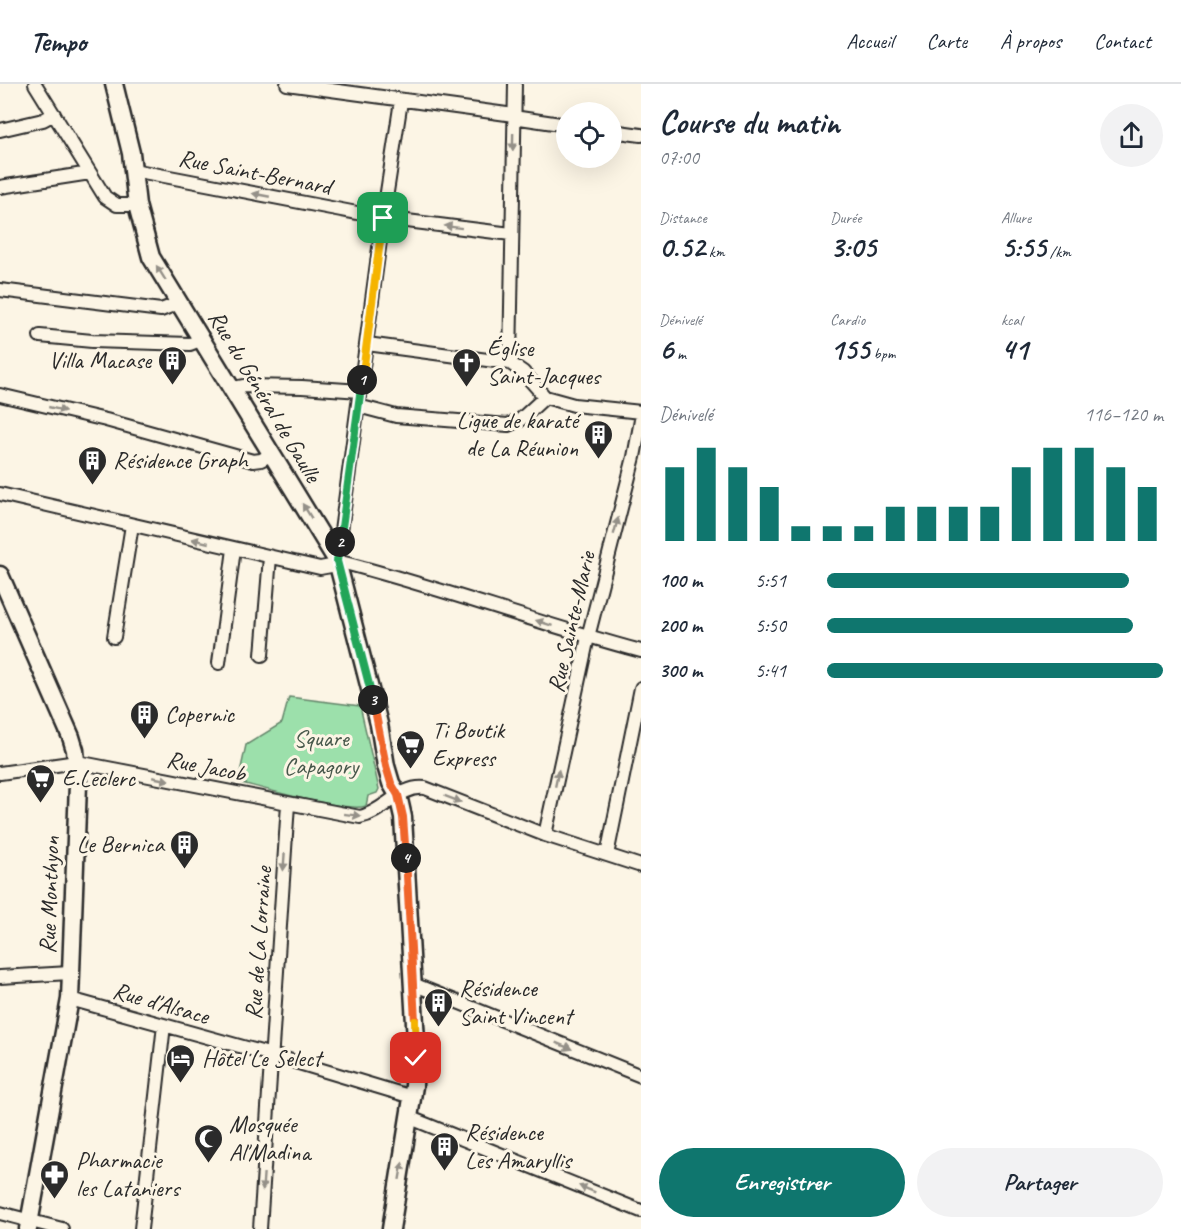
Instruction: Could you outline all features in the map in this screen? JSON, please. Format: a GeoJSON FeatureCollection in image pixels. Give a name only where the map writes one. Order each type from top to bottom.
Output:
{"type":"FeatureCollection","features":[{"type":"Feature","properties":{"kind":"main road","name":"Rue du Général de Gaulle"},"geometry":{"type":"LineString","coordinates":[[114,84],[133,170],[137,205],[151,257],[337,561],[380,724],[382,748],[391,783],[398,795],[403,817],[416,1058],[406,1142],[391,1229]]}},
{"type":"Feature","properties":{"kind":"main road","name":"Rue Monthyon"},"geometry":{"type":"LineString","coordinates":[[0,575],[60,710],[75,750],[78,784],[70,999],[28,1224]]}},
{"type":"Feature","properties":{"kind":"street"},"geometry":{"type":"LineString","coordinates":[[35,84],[105,197],[117,205],[137,205]]}},
{"type":"Feature","properties":{"kind":"street"},"geometry":{"type":"LineString","coordinates":[[287,84],[514,115],[556,123]]}},
{"type":"Feature","properties":{"kind":"street"},"geometry":{"type":"LineString","coordinates":[[510,361],[515,84]]}},
{"type":"Feature","properties":{"kind":"street"},"geometry":{"type":"LineString","coordinates":[[0,494],[320,568],[331,566],[337,561],[401,101]]}},
{"type":"Feature","properties":{"kind":"street"},"geometry":{"type":"LineString","coordinates":[[0,130],[43,120],[54,114]]}},
{"type":"Feature","properties":{"kind":"street"},"geometry":{"type":"LineString","coordinates":[[622,132],[641,135]]}},
{"type":"Feature","properties":{"kind":"street","name":"Rue Saint-Bernard"},"geometry":{"type":"LineString","coordinates":[[133,170],[383,218],[511,234]]}},
{"type":"Feature","properties":{"kind":"street"},"geometry":{"type":"LineString","coordinates":[[0,187],[90,173]]}},
{"type":"Feature","properties":{"kind":"street"},"geometry":{"type":"LineString","coordinates":[[0,290],[161,310],[179,303]]}},
{"type":"Feature","properties":{"kind":"street"},"geometry":{"type":"LineString","coordinates":[[40,336],[92,341],[190,344],[203,339]]}},
{"type":"Feature","properties":{"kind":"street"},"geometry":{"type":"LineString","coordinates":[[367,344],[510,361],[545,397],[574,405],[641,411]]}},
{"type":"Feature","properties":{"kind":"street"},"geometry":{"type":"LineString","coordinates":[[233,388],[244,386],[302,387],[361,391]]}},
{"type":"Feature","properties":{"kind":"street"},"geometry":{"type":"LineString","coordinates":[[0,395],[106,420],[253,461],[261,460],[272,454]]}},
{"type":"Feature","properties":{"kind":"street"},"geometry":{"type":"LineString","coordinates":[[358,406],[396,416],[508,425],[520,420],[545,397]]}},
{"type":"Feature","properties":{"kind":"street","name":"Rue Sainte-Marie"},"geometry":{"type":"LineString","coordinates":[[545,835],[588,637],[634,457],[641,420]]}},
{"type":"Feature","properties":{"kind":"street"},"geometry":{"type":"LineString","coordinates":[[114,637],[132,525]]}},
{"type":"Feature","properties":{"kind":"street"},"geometry":{"type":"LineString","coordinates":[[219,663],[234,549]]}},
{"type":"Feature","properties":{"kind":"street"},"geometry":{"type":"LineString","coordinates":[[262,655],[270,557]]}},
{"type":"Feature","properties":{"kind":"street"},"geometry":{"type":"LineString","coordinates":[[337,561],[389,574],[588,637],[641,651]]}},
{"type":"Feature","properties":{"kind":"street"},"geometry":{"type":"LineString","coordinates":[[607,855],[641,688]]}},
{"type":"Feature","properties":{"kind":"street","name":"Rue Jacob"},"geometry":{"type":"LineString","coordinates":[[0,773],[77,762],[360,817],[376,812],[398,795]]}},
{"type":"Feature","properties":{"kind":"street"},"geometry":{"type":"LineString","coordinates":[[398,795],[407,790],[425,788],[545,835],[641,866]]}},
{"type":"Feature","properties":{"kind":"street","name":"Rue de La Lorraine"},"geometry":{"type":"LineString","coordinates":[[260,1229],[288,804]]}},
{"type":"Feature","properties":{"kind":"street"},"geometry":{"type":"LineString","coordinates":[[0,977],[70,973]]}},
{"type":"Feature","properties":{"kind":"street"},"geometry":{"type":"LineString","coordinates":[[413,984],[641,1076]]}},
{"type":"Feature","properties":{"kind":"street","name":"Rue d'Alsace"},"geometry":{"type":"LineString","coordinates":[[70,999],[272,1055],[412,1098]]}},
{"type":"Feature","properties":{"kind":"street"},"geometry":{"type":"LineString","coordinates":[[141,1229],[164,1025]]}},
{"type":"Feature","properties":{"kind":"street"},"geometry":{"type":"LineString","coordinates":[[408,1117],[641,1211]]}},
{"type":"Feature","properties":{"kind":"street"},"geometry":{"type":"LineString","coordinates":[[0,1213],[28,1224],[62,1229]]}},
{"type":"Feature","properties":{"kind":"green space","name":"Square Capagory"},"geometry":{"type":"Polygon","coordinates":[[[289,697],[360,706],[379,789],[377,793],[368,796],[366,806],[324,803],[238,782],[246,745],[282,723],[289,697]]]}},
{"type":"Feature","properties":{"kind":"place","name":"Villa Macase"},"geometry":{"type":"Point","coordinates":[172,386]}},
{"type":"Feature","properties":{"kind":"place","name":"Église Saint-Jacques"},"geometry":{"type":"Point","coordinates":[466,388]}},
{"type":"Feature","properties":{"kind":"place","name":"Ligue de karaté de La Réunion"},"geometry":{"type":"Point","coordinates":[599,460]}},
{"type":"Feature","properties":{"kind":"place","name":"Résidence Graph"},"geometry":{"type":"Point","coordinates":[92,486]}},
{"type":"Feature","properties":{"kind":"place","name":"Copernic"},"geometry":{"type":"Point","coordinates":[144,740]}},
{"type":"Feature","properties":{"kind":"place","name":"Ti Boutik Express"},"geometry":{"type":"Point","coordinates":[411,770]}},
{"type":"Feature","properties":{"kind":"place","name":"E.Leclerc"},"geometry":{"type":"Point","coordinates":[41,804]}},
{"type":"Feature","properties":{"kind":"place","name":"Le Bernica"},"geometry":{"type":"Point","coordinates":[185,870]}},
{"type":"Feature","properties":{"kind":"place","name":"Résidence Saint Vincent"},"geometry":{"type":"Point","coordinates":[438,1028]}},
{"type":"Feature","properties":{"kind":"place","name":"Hôtel Le Select"},"geometry":{"type":"Point","coordinates":[181,1084]}},
{"type":"Feature","properties":{"kind":"place","name":"Mosquée Al'Madina"},"geometry":{"type":"Point","coordinates":[208,1164]}},
{"type":"Feature","properties":{"kind":"place","name":"Résidence Les Amaryllis"},"geometry":{"type":"Point","coordinates":[444,1172]}},
{"type":"Feature","properties":{"kind":"place","name":"Pharmacie les Lataniers"},"geometry":{"type":"Point","coordinates":[55,1200]}},
{"type":"Feature","properties":{"kind":"route"},"geometry":{"type":"LineString","coordinates":[[383,218],[337,561],[380,724],[382,748],[391,783],[398,795],[403,817],[416,1058]]}}]}
